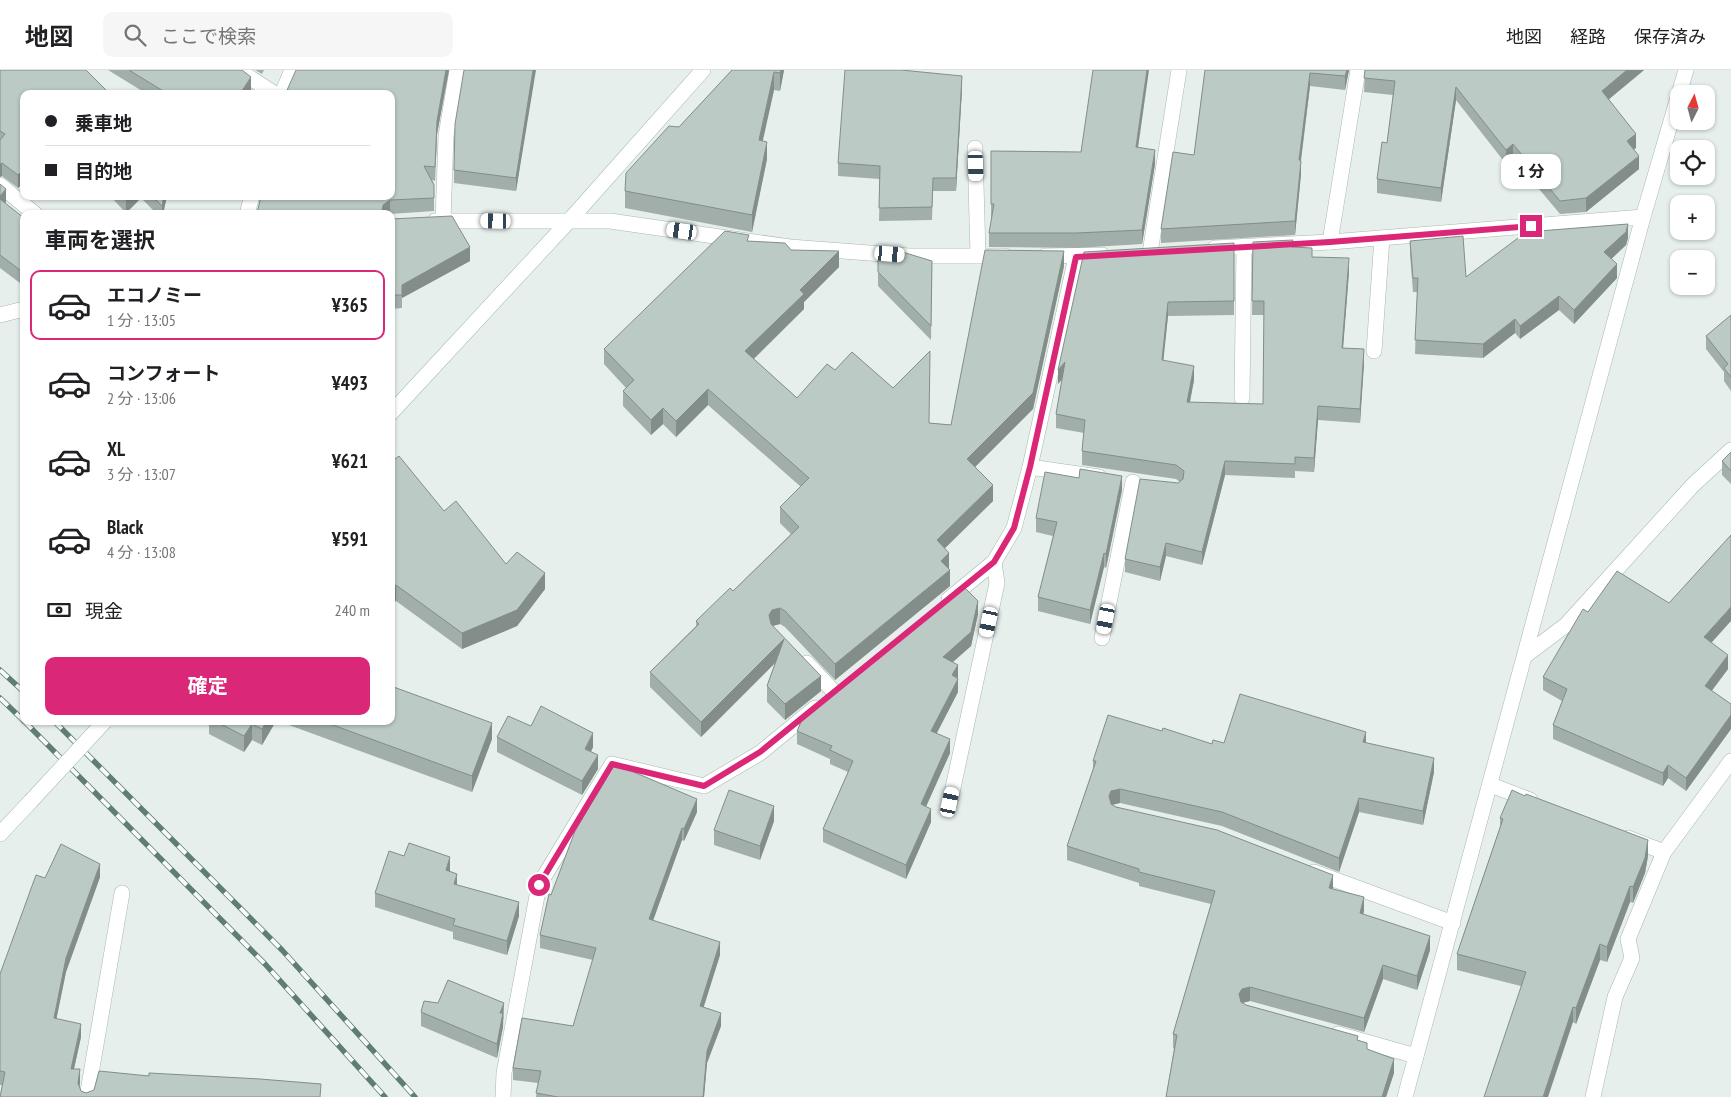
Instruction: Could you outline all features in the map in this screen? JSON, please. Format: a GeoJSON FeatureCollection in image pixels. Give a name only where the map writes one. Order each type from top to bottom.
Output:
{"type":"FeatureCollection","features":[{"type":"Feature","properties":{"kind":"street"},"geometry":{"type":"LineString","coordinates":[[238,70],[269,90]]}},
{"type":"Feature","properties":{"kind":"street"},"geometry":{"type":"LineString","coordinates":[[284,90],[292,70]]}},
{"type":"Feature","properties":{"kind":"street"},"geometry":{"type":"LineString","coordinates":[[443,220],[446,136],[457,70]]}},
{"type":"Feature","properties":{"kind":"street"},"geometry":{"type":"LineString","coordinates":[[395,408],[568,222],[703,70]]}},
{"type":"Feature","properties":{"kind":"street"},"geometry":{"type":"LineString","coordinates":[[1150,253],[1179,70]]}},
{"type":"Feature","properties":{"kind":"street"},"geometry":{"type":"LineString","coordinates":[[1330,242],[1358,70]]}},
{"type":"Feature","properties":{"kind":"street"},"geometry":{"type":"LineString","coordinates":[[1682,85],[1686,70]]}},
{"type":"Feature","properties":{"kind":"street"},"geometry":{"type":"LineString","coordinates":[[1405,1097],[1491,786],[1643,217],[1670,125]]}},
{"type":"Feature","properties":{"kind":"street"},"geometry":{"type":"LineString","coordinates":[[976,148],[978,255]]}},
{"type":"Feature","properties":{"kind":"street"},"geometry":{"type":"LineString","coordinates":[[0,185],[30,210]]}},
{"type":"Feature","properties":{"kind":"street"},"geometry":{"type":"LineString","coordinates":[[1197,250],[1330,242],[1643,217]]}},
{"type":"Feature","properties":{"kind":"street"},"geometry":{"type":"LineString","coordinates":[[417,222],[443,220],[610,221],[790,247],[909,256],[1076,257],[1113,255]]}},
{"type":"Feature","properties":{"kind":"street"},"geometry":{"type":"LineString","coordinates":[[1374,350],[1382,238]]}},
{"type":"Feature","properties":{"kind":"street"},"geometry":{"type":"LineString","coordinates":[[1242,398],[1244,246]]}},
{"type":"Feature","properties":{"kind":"street"},"geometry":{"type":"LineString","coordinates":[[1131,254],[1169,252]]}},
{"type":"Feature","properties":{"kind":"street"},"geometry":{"type":"LineString","coordinates":[[934,612],[994,562],[1014,528],[1030,467],[1076,257]]}},
{"type":"Feature","properties":{"kind":"street"},"geometry":{"type":"LineString","coordinates":[[0,315],[20,311]]}},
{"type":"Feature","properties":{"kind":"street"},"geometry":{"type":"LineString","coordinates":[[1526,655],[1566,625],[1693,485],[1731,450]]}},
{"type":"Feature","properties":{"kind":"street"},"geometry":{"type":"LineString","coordinates":[[1030,467],[1150,484]]}},
{"type":"Feature","properties":{"kind":"street"},"geometry":{"type":"LineString","coordinates":[[1102,638],[1133,482]]}},
{"type":"Feature","properties":{"kind":"street"},"geometry":{"type":"LineString","coordinates":[[950,802],[997,583],[994,562]]}},
{"type":"Feature","properties":{"kind":"street"},"geometry":{"type":"LineString","coordinates":[[797,653],[835,693]]}},
{"type":"Feature","properties":{"kind":"street"},"geometry":{"type":"LineString","coordinates":[[503,1097],[504,1074],[539,885],[612,764],[704,786],[760,752],[850,680]]}},
{"type":"Feature","properties":{"kind":"street"},"geometry":{"type":"LineString","coordinates":[[0,834],[101,725]]}},
{"type":"Feature","properties":{"kind":"street"},"geometry":{"type":"LineString","coordinates":[[1593,1097],[1615,997],[1632,958],[1628,939],[1664,852],[1731,761]]}},
{"type":"Feature","properties":{"kind":"street"},"geometry":{"type":"LineString","coordinates":[[1491,786],[1545,806]]}},
{"type":"Feature","properties":{"kind":"street"},"geometry":{"type":"LineString","coordinates":[[1609,831],[1664,852]]}},
{"type":"Feature","properties":{"kind":"street"},"geometry":{"type":"LineString","coordinates":[[1302,868],[1453,923]]}},
{"type":"Feature","properties":{"kind":"street"},"geometry":{"type":"LineString","coordinates":[[87,1097],[122,893]]}},
{"type":"Feature","properties":{"kind":"street"},"geometry":{"type":"LineString","coordinates":[[1323,1030],[1416,1056]]}},
{"type":"Feature","properties":{"kind":"building"},"geometry":{"type":"Polygon","coordinates":[[[0,70],[86,70],[106,90],[20,90],[20,173],[18,175],[2,163],[0,164],[0,140],[5,134],[0,131],[0,70]]]}},
{"type":"Feature","properties":{"kind":"building"},"geometry":{"type":"Polygon","coordinates":[[[129,70],[242,70],[251,77],[243,90],[162,90],[129,70]]]}},
{"type":"Feature","properties":{"kind":"building"},"geometry":{"type":"Polygon","coordinates":[[[296,70],[446,70],[437,121],[435,167],[424,166],[434,185],[434,198],[395,200],[395,90],[287,90],[296,70]]]}},
{"type":"Feature","properties":{"kind":"building"},"geometry":{"type":"Polygon","coordinates":[[[464,70],[533,70],[516,178],[454,170],[455,124],[464,70]]]}},
{"type":"Feature","properties":{"kind":"building"},"geometry":{"type":"Polygon","coordinates":[[[732,70],[781,70],[780,73],[774,72],[759,140],[767,142],[752,215],[625,191],[626,173],[669,126],[679,127],[732,70]]]}},
{"type":"Feature","properties":{"kind":"building"},"geometry":{"type":"Polygon","coordinates":[[[845,70],[901,70],[962,76],[956,178],[933,178],[932,207],[879,208],[880,166],[838,163],[845,70]]]}},
{"type":"Feature","properties":{"kind":"building"},"geometry":{"type":"Polygon","coordinates":[[[1093,70],[1147,70],[1136,147],[1155,150],[1142,230],[1076,233],[989,233],[994,204],[991,204],[991,151],[1081,152],[1093,70]]]}},
{"type":"Feature","properties":{"kind":"building"},"geometry":{"type":"Polygon","coordinates":[[[1205,70],[1347,70],[1345,76],[1310,73],[1299,160],[1301,161],[1295,221],[1161,229],[1173,152],[1194,155],[1205,70]]]}},
{"type":"Feature","properties":{"kind":"building"},"geometry":{"type":"Polygon","coordinates":[[[1365,70],[1627,70],[1602,91],[1636,134],[1627,141],[1639,156],[1586,198],[1560,201],[1513,144],[1506,150],[1456,87],[1441,188],[1377,179],[1382,142],[1387,143],[1395,81],[1364,78],[1365,70]]]}},
{"type":"Feature","properties":{"kind":"building"},"geometry":{"type":"Polygon","coordinates":[[[0,184],[6,189],[0,196],[0,184]]]}},
{"type":"Feature","properties":{"kind":"building"},"geometry":{"type":"Polygon","coordinates":[[[0,199],[20,215],[20,270],[0,255],[0,199]]]}},
{"type":"Feature","properties":{"kind":"building"},"geometry":{"type":"Polygon","coordinates":[[[156,200],[163,200],[162,206],[156,200]]]}},
{"type":"Feature","properties":{"kind":"building"},"geometry":{"type":"Polygon","coordinates":[[[260,200],[390,200],[383,205],[382,210],[258,210],[260,200]]]}},
{"type":"Feature","properties":{"kind":"building"},"geometry":{"type":"Polygon","coordinates":[[[452,216],[470,247],[402,285],[402,295],[395,295],[395,219],[452,216]]]}},
{"type":"Feature","properties":{"kind":"building"},"geometry":{"type":"Polygon","coordinates":[[[1628,224],[1626,232],[1604,252],[1617,264],[1574,310],[1559,296],[1520,326],[1515,319],[1483,344],[1415,340],[1418,278],[1413,278],[1410,241],[1463,236],[1466,277],[1526,232],[1628,224]]]}},
{"type":"Feature","properties":{"kind":"building"},"geometry":{"type":"Polygon","coordinates":[[[725,231],[749,235],[747,241],[785,243],[791,250],[839,251],[800,290],[804,294],[745,351],[797,398],[827,364],[835,370],[852,352],[893,388],[930,351],[929,423],[951,425],[985,250],[1064,251],[1033,393],[967,459],[993,485],[937,540],[949,553],[941,561],[950,570],[835,664],[785,611],[780,608],[772,610],[769,615],[771,624],[821,676],[785,704],[767,686],[784,639],[701,722],[650,672],[699,624],[696,621],[730,588],[733,591],[799,527],[780,507],[809,478],[708,389],[676,421],[663,408],[651,420],[623,391],[634,380],[604,349],[725,231]]]}},
{"type":"Feature","properties":{"kind":"building"},"geometry":{"type":"Polygon","coordinates":[[[1293,240],[1292,247],[1312,248],[1312,257],[1349,258],[1342,348],[1364,349],[1360,409],[1318,406],[1314,458],[1295,457],[1295,464],[1225,461],[1202,552],[1166,543],[1160,567],[1125,559],[1140,479],[1178,483],[1183,479],[1184,471],[1176,465],[1082,451],[1085,420],[1056,414],[1065,362],[1058,370],[1084,252],[1234,243],[1234,301],[1168,302],[1162,360],[1194,366],[1187,402],[1263,404],[1264,301],[1252,301],[1253,242],[1293,240]]]}},
{"type":"Feature","properties":{"kind":"building"},"geometry":{"type":"Polygon","coordinates":[[[878,249],[899,251],[932,261],[931,326],[878,272],[878,249]]]}},
{"type":"Feature","properties":{"kind":"building"},"geometry":{"type":"Polygon","coordinates":[[[1731,315],[1731,377],[1724,368],[1728,364],[1706,336],[1731,315]]]}},
{"type":"Feature","properties":{"kind":"building"},"geometry":{"type":"Polygon","coordinates":[[[1731,452],[1731,471],[1722,461],[1731,452]]]}},
{"type":"Feature","properties":{"kind":"building"},"geometry":{"type":"Polygon","coordinates":[[[399,456],[444,511],[456,501],[506,564],[517,552],[545,573],[517,610],[462,633],[395,586],[395,459],[399,456]]]}},
{"type":"Feature","properties":{"kind":"building"},"geometry":{"type":"Polygon","coordinates":[[[1080,469],[1122,476],[1106,554],[1104,553],[1090,610],[1038,597],[1057,522],[1036,518],[1045,472],[1079,478],[1080,469]]]}},
{"type":"Feature","properties":{"kind":"building"},"geometry":{"type":"Polygon","coordinates":[[[1731,535],[1731,607],[1704,637],[1728,655],[1705,686],[1731,704],[1731,715],[1686,778],[1668,765],[1663,773],[1553,725],[1567,689],[1543,677],[1583,609],[1588,612],[1617,571],[1669,603],[1731,535]]]}},
{"type":"Feature","properties":{"kind":"building"},"geometry":{"type":"Polygon","coordinates":[[[963,586],[978,601],[971,632],[943,657],[958,665],[952,675],[958,679],[931,731],[950,739],[921,804],[931,809],[906,865],[823,829],[853,761],[830,750],[832,746],[797,731],[801,722],[799,720],[963,586]]]}},
{"type":"Feature","properties":{"kind":"building"},"geometry":{"type":"Polygon","coordinates":[[[395,687],[492,723],[472,776],[333,725],[395,725],[395,687]]]}},
{"type":"Feature","properties":{"kind":"building"},"geometry":{"type":"Polygon","coordinates":[[[1240,694],[1366,732],[1363,742],[1434,758],[1423,811],[1359,798],[1339,858],[1222,812],[1120,789],[1111,791],[1109,796],[1111,804],[1116,807],[1217,830],[1333,875],[1329,888],[1364,897],[1360,913],[1430,936],[1417,976],[1383,965],[1364,1018],[1250,987],[1242,989],[1239,994],[1241,1002],[1246,1005],[1358,1036],[1357,1040],[1367,1043],[1367,1049],[1394,1059],[1382,1097],[1166,1097],[1177,1035],[1173,1034],[1215,891],[1139,872],[1139,869],[1067,846],[1096,761],[1093,761],[1108,715],[1162,731],[1163,728],[1212,744],[1213,740],[1224,743],[1240,694]]]}},
{"type":"Feature","properties":{"kind":"building"},"geometry":{"type":"Polygon","coordinates":[[[541,706],[593,733],[585,749],[598,755],[582,781],[497,737],[508,716],[531,726],[541,706]]]}},
{"type":"Feature","properties":{"kind":"building"},"geometry":{"type":"Polygon","coordinates":[[[223,725],[251,725],[244,736],[223,725]]]}},
{"type":"Feature","properties":{"kind":"building"},"geometry":{"type":"Polygon","coordinates":[[[254,725],[264,725],[262,729],[254,725]]]}},
{"type":"Feature","properties":{"kind":"building"},"geometry":{"type":"Polygon","coordinates":[[[615,764],[697,799],[684,829],[682,828],[649,919],[720,942],[700,1006],[721,1013],[707,1051],[703,1097],[558,1097],[536,1093],[541,1071],[513,1068],[522,1018],[573,1026],[596,948],[540,935],[549,894],[551,895],[575,831],[615,764]]]}},
{"type":"Feature","properties":{"kind":"building"},"geometry":{"type":"Polygon","coordinates":[[[729,790],[774,806],[760,846],[714,830],[729,790]]]}},
{"type":"Feature","properties":{"kind":"building"},"geometry":{"type":"Polygon","coordinates":[[[1512,790],[1648,840],[1645,858],[1633,887],[1630,886],[1607,947],[1600,944],[1576,1008],[1573,1007],[1543,1097],[1484,1097],[1526,972],[1457,954],[1503,819],[1500,818],[1512,790]]]}},
{"type":"Feature","properties":{"kind":"building"},"geometry":{"type":"Polygon","coordinates":[[[409,843],[450,857],[446,870],[457,874],[454,884],[519,902],[507,941],[453,925],[455,919],[375,893],[389,851],[404,856],[409,843]]]}},
{"type":"Feature","properties":{"kind":"building"},"geometry":{"type":"Polygon","coordinates":[[[61,844],[100,864],[66,958],[54,1018],[81,1024],[71,1069],[80,1069],[78,1083],[81,1091],[86,1093],[94,1090],[99,1071],[149,1076],[149,1073],[321,1084],[320,1097],[0,1097],[5,1072],[0,1071],[0,974],[36,875],[45,878],[61,844]]]}},
{"type":"Feature","properties":{"kind":"building"},"geometry":{"type":"Polygon","coordinates":[[[448,980],[504,1003],[500,1013],[503,1013],[497,1044],[421,1012],[424,1001],[438,1003],[448,980]]]}},
{"type":"Feature","properties":{"kind":"railway"},"geometry":{"type":"LineString","coordinates":[[0,670],[20,688]]}},
{"type":"Feature","properties":{"kind":"railway"},"geometry":{"type":"LineString","coordinates":[[0,698],[20,717]]}},
{"type":"Feature","properties":{"kind":"railway"},"geometry":{"type":"LineString","coordinates":[[28,725],[265,964],[385,1097]]}},
{"type":"Feature","properties":{"kind":"railway"},"geometry":{"type":"LineString","coordinates":[[58,725],[282,950],[415,1097]]}},
{"type":"Feature","properties":{"kind":"route"},"geometry":{"type":"LineString","coordinates":[[539,885],[612,764],[704,786],[760,752],[994,562],[1014,528],[1030,467],[1076,257],[1330,242],[1531,226]]}}]}
